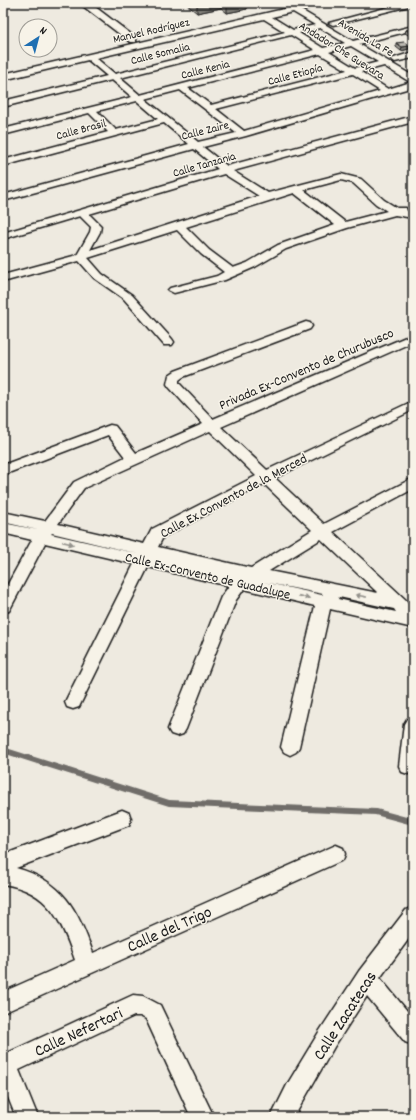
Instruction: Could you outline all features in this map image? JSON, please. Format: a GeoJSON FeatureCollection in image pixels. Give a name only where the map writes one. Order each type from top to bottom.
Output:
{"type":"FeatureCollection","features":[{"type":"Feature","properties":{"kind":"street"},"geometry":{"type":"LineString","coordinates":[[294,5],[320,3]]}},
{"type":"Feature","properties":{"kind":"street"},"geometry":{"type":"LineString","coordinates":[[334,23],[413,3]]}},
{"type":"Feature","properties":{"kind":"street"},"geometry":{"type":"LineString","coordinates":[[86,4],[133,40]]}},
{"type":"Feature","properties":{"kind":"street","name":"Manuel Rodríguez"},"geometry":{"type":"LineString","coordinates":[[3,77],[265,16],[294,5]]}},
{"type":"Feature","properties":{"kind":"street","name":"Manuel Rodríguez"},"geometry":{"type":"LineString","coordinates":[[3,70],[294,5]]}},
{"type":"Feature","properties":{"kind":"street","name":"Avenida La Fe"},"geometry":{"type":"LineString","coordinates":[[294,5],[334,23],[413,70]]}},
{"type":"Feature","properties":{"kind":"street","name":"Avenida La Fe"},"geometry":{"type":"LineString","coordinates":[[294,5],[323,25],[413,80]]}},
{"type":"Feature","properties":{"kind":"street","name":"Andador Che Guevara"},"geometry":{"type":"LineString","coordinates":[[265,16],[293,32],[351,71],[386,92]]}},
{"type":"Feature","properties":{"kind":"street","name":"Calle Somalia"},"geometry":{"type":"LineString","coordinates":[[3,104],[323,25]]}},
{"type":"Feature","properties":{"kind":"street","name":"Calle Kenia"},"geometry":{"type":"LineString","coordinates":[[3,132],[413,28]]}},
{"type":"Feature","properties":{"kind":"street"},"geometry":{"type":"LineString","coordinates":[[395,59],[413,55]]}},
{"type":"Feature","properties":{"kind":"street"},"geometry":{"type":"LineString","coordinates":[[90,57],[194,146],[225,170],[267,197]]}},
{"type":"Feature","properties":{"kind":"street","name":"Calle Etiopía"},"geometry":{"type":"LineString","coordinates":[[210,108],[385,62]]}},
{"type":"Feature","properties":{"kind":"street","name":"Calle Zaire"},"geometry":{"type":"LineString","coordinates":[[3,198],[243,134],[413,84]]}},
{"type":"Feature","properties":{"kind":"street"},"geometry":{"type":"LineString","coordinates":[[182,87],[243,134]]}},
{"type":"Feature","properties":{"kind":"street"},"geometry":{"type":"LineString","coordinates":[[91,110],[114,133]]}},
{"type":"Feature","properties":{"kind":"street","name":"Calle Tanzania"},"geometry":{"type":"LineString","coordinates":[[3,236],[225,170],[413,118]]}},
{"type":"Feature","properties":{"kind":"street","name":"Calle Brasil"},"geometry":{"type":"LineString","coordinates":[[3,163],[165,120]]}},
{"type":"Feature","properties":{"kind":"street"},"geometry":{"type":"LineString","coordinates":[[3,279],[81,257],[178,224],[267,197],[341,177],[357,181],[380,202],[396,212],[413,215]]}},
{"type":"Feature","properties":{"kind":"street"},"geometry":{"type":"LineString","coordinates":[[296,189],[343,226]]}},
{"type":"Feature","properties":{"kind":"street"},"geometry":{"type":"LineString","coordinates":[[174,290],[221,278],[251,265],[282,247],[343,226],[413,207]]}},
{"type":"Feature","properties":{"kind":"street"},"geometry":{"type":"LineString","coordinates":[[81,257],[95,232],[96,226],[83,213]]}},
{"type":"Feature","properties":{"kind":"street"},"geometry":{"type":"LineString","coordinates":[[178,224],[205,252],[232,272]]}},
{"type":"Feature","properties":{"kind":"street"},"geometry":{"type":"LineString","coordinates":[[81,257],[98,276],[128,297],[168,342]]}},
{"type":"Feature","properties":{"kind":"street"},"geometry":{"type":"LineString","coordinates":[[306,326],[179,374],[173,378],[173,384],[211,425],[265,477],[322,531],[406,606],[413,622]]}},
{"type":"Feature","properties":{"kind":"street","name":"Privada Ex-Convento de Churubusco"},"geometry":{"type":"LineString","coordinates":[[3,607],[44,532],[79,485],[211,425],[413,338]]}},
{"type":"Feature","properties":{"kind":"street","name":"Calle Ex Convento de la Merced"},"geometry":{"type":"LineString","coordinates":[[74,702],[157,533],[265,477],[413,405]]}},
{"type":"Feature","properties":{"kind":"street"},"geometry":{"type":"LineString","coordinates":[[3,470],[110,429],[134,459]]}},
{"type":"Feature","properties":{"kind":"street"},"geometry":{"type":"LineString","coordinates":[[177,729],[230,598],[240,583],[322,531],[413,483]]}},
{"type":"Feature","properties":{"kind":"street","name":"Calle Ex-Convento de Guadalupe"},"geometry":{"type":"LineString","coordinates":[[3,517],[44,532]]}},
{"type":"Feature","properties":{"kind":"street","name":"Calle Ex-Convento de Guadalupe"},"geometry":{"type":"LineString","coordinates":[[3,528],[44,532],[146,555],[254,574],[406,606]]}},
{"type":"Feature","properties":{"kind":"street","name":"Calle Ex-Convento de Guadalupe"},"geometry":{"type":"LineString","coordinates":[[146,555],[240,583],[413,622]]}},
{"type":"Feature","properties":{"kind":"street"},"geometry":{"type":"LineString","coordinates":[[290,746],[324,602],[339,592]]}},
{"type":"Feature","properties":{"kind":"street"},"geometry":{"type":"LineString","coordinates":[[408,766],[413,724]]}},
{"type":"Feature","properties":{"kind":"street"},"geometry":{"type":"LineString","coordinates":[[3,864],[122,819]]}},
{"type":"Feature","properties":{"kind":"street","name":"Calle del Trigo"},"geometry":{"type":"LineString","coordinates":[[3,1003],[336,854]]}},
{"type":"Feature","properties":{"kind":"street"},"geometry":{"type":"LineString","coordinates":[[3,875],[33,884],[54,897],[67,914],[87,965]]}},
{"type":"Feature","properties":{"kind":"street","name":"Calle Zacatecas"},"geometry":{"type":"LineString","coordinates":[[282,1117],[297,1087],[366,978],[413,917]]}},
{"type":"Feature","properties":{"kind":"street"},"geometry":{"type":"LineString","coordinates":[[366,978],[413,1034]]}},
{"type":"Feature","properties":{"kind":"street","name":"Calle Nefertari"},"geometry":{"type":"LineString","coordinates":[[4,1066],[133,1005],[143,1006],[153,1012],[203,1117]]}},
{"type":"Feature","properties":{"kind":"street"},"geometry":{"type":"LineString","coordinates":[[4,1066],[27,1117]]}},
{"type":"Feature","properties":{"kind":"building"},"geometry":{"type":"Polygon","coordinates":[[[413,29],[413,34],[406,30],[413,29]]]}},
{"type":"Feature","properties":{"kind":"building"},"geometry":{"type":"Polygon","coordinates":[[[404,42],[410,46],[402,47],[396,43],[404,42]]]}},
{"type":"Feature","properties":{"kind":"waterway"},"geometry":{"type":"LineString","coordinates":[[3,750],[169,803],[376,812],[413,822]]}}]}
